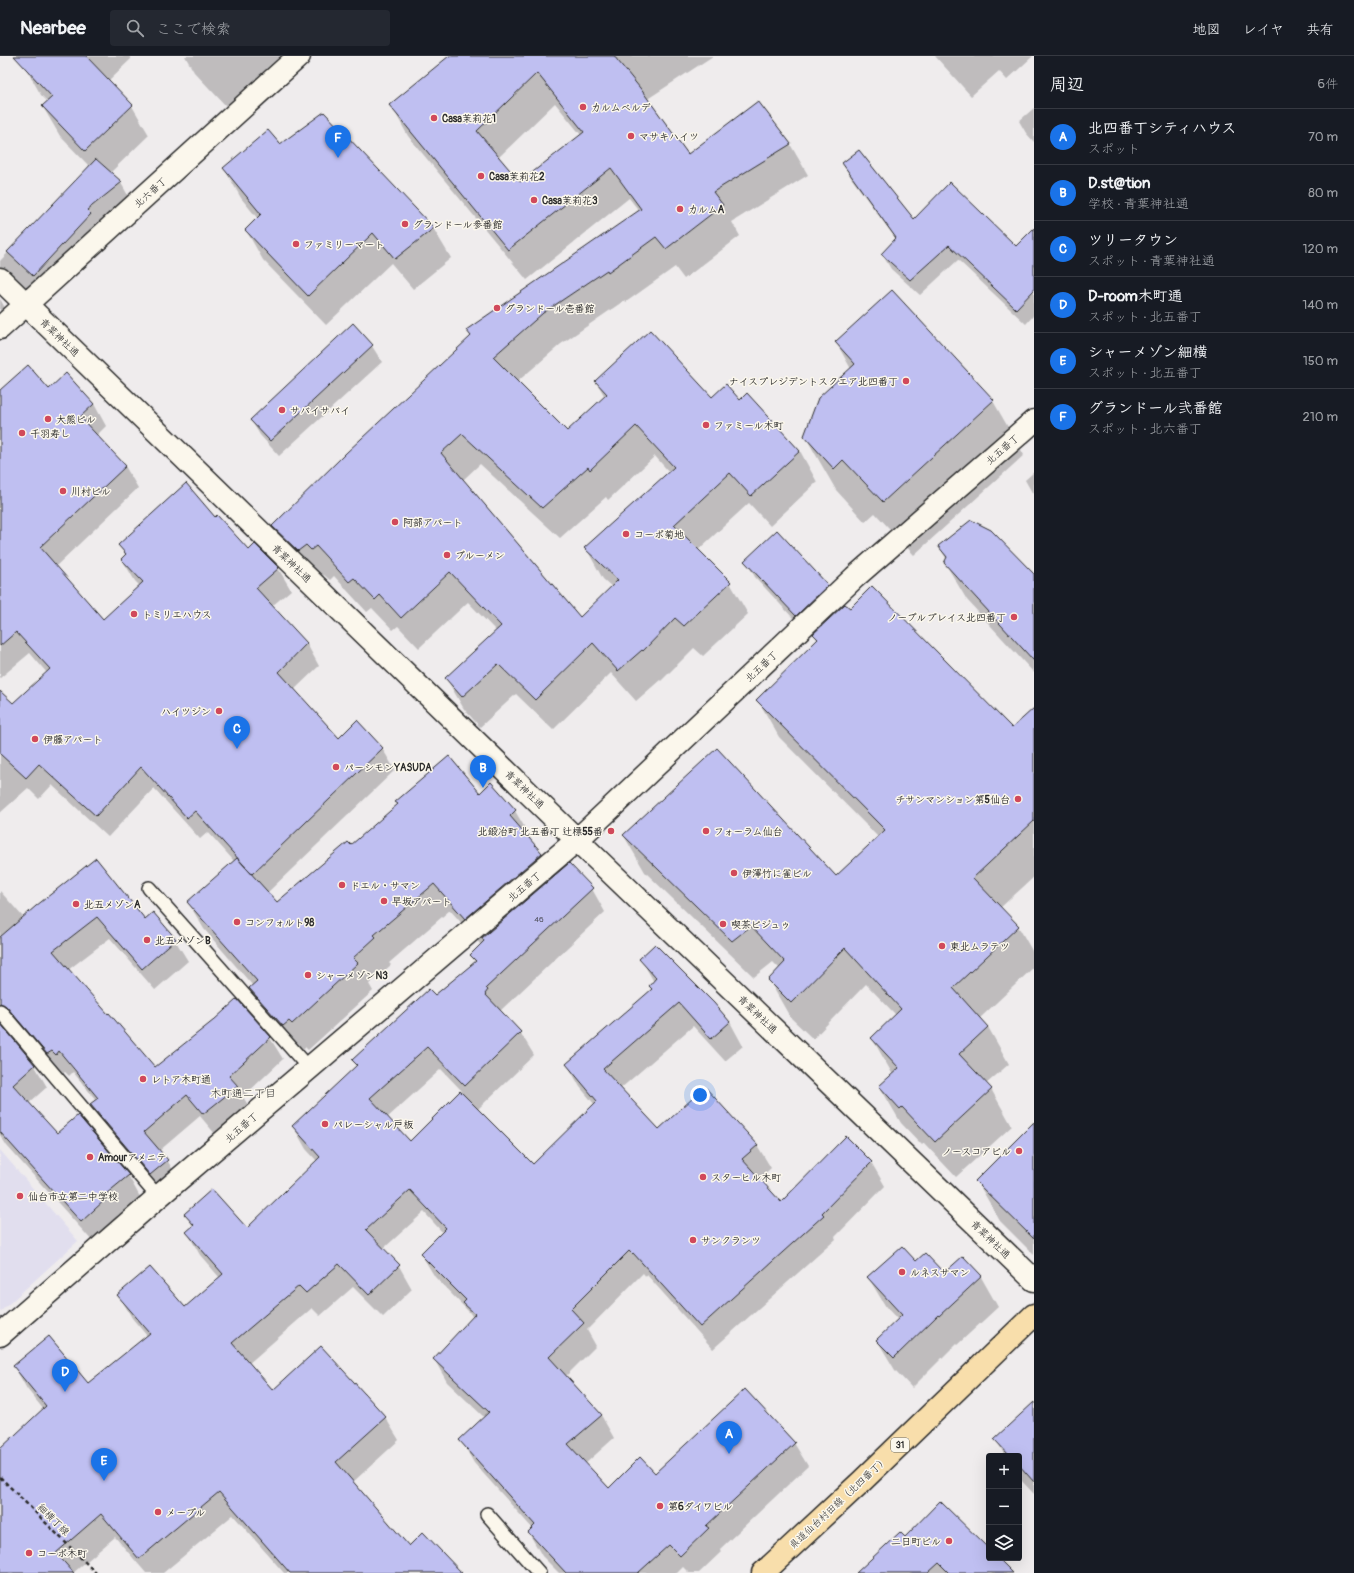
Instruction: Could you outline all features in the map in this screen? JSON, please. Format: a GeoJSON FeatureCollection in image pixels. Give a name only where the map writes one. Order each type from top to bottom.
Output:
{"type":"FeatureCollection","features":[{"type":"Feature","properties":{"kind":"main road","name":"県道仙台村田線（北四番丁）"},"geometry":{"type":"LineString","coordinates":[[763,1573],[862,1481],[1034,1315]]}},
{"type":"Feature","properties":{"kind":"street","name":"北六番丁"},"geometry":{"type":"LineString","coordinates":[[0,328],[299,56]]}},
{"type":"Feature","properties":{"kind":"street","name":"青葉神社通"},"geometry":{"type":"LineString","coordinates":[[0,279],[577,840],[1034,1280]]}},
{"type":"Feature","properties":{"kind":"street","name":"北五番丁"},"geometry":{"type":"LineString","coordinates":[[0,1335],[158,1197],[577,840],[855,577],[1034,421]]}},
{"type":"Feature","properties":{"kind":"lane"},"geometry":{"type":"LineString","coordinates":[[149,888],[309,1068]]}},
{"type":"Feature","properties":{"kind":"lane"},"geometry":{"type":"LineString","coordinates":[[0,1011],[158,1197]]}},
{"type":"Feature","properties":{"kind":"lane"},"geometry":{"type":"LineString","coordinates":[[487,1514],[539,1573]]}},
{"type":"Feature","properties":{"kind":"path","name":"細横丁線"},"geometry":{"type":"LineString","coordinates":[[0,1477],[96,1573]]}},
{"type":"Feature","properties":{"kind":"shaded area","name":"仙台市立第二中学校"},"geometry":{"type":"Polygon","coordinates":[[[0,1150],[78,1241],[0,1312],[0,1150]]]}},
{"type":"Feature","properties":{"kind":"building"},"geometry":{"type":"Polygon","coordinates":[[[14,56],[86,56],[133,105],[85,151],[42,106],[52,97],[14,56]]]}},
{"type":"Feature","properties":{"kind":"building"},"geometry":{"type":"Polygon","coordinates":[[[449,56],[614,56],[640,88],[688,154],[758,101],[791,144],[713,192],[723,205],[666,249],[656,237],[608,272],[607,270],[543,313],[493,357],[567,431],[607,394],[595,381],[650,330],[712,397],[726,384],[740,400],[747,393],[800,451],[751,496],[730,473],[674,525],[731,582],[684,626],[675,618],[643,651],[642,650],[618,671],[593,643],[535,700],[498,664],[462,697],[445,678],[501,626],[450,572],[401,618],[380,595],[375,600],[354,578],[349,582],[316,546],[311,550],[306,545],[298,551],[272,526],[346,453],[471,336],[466,330],[641,209],[611,168],[508,250],[389,105],[449,56]],[[537,73],[477,131],[520,182],[584,132],[537,73]],[[636,426],[590,470],[588,467],[542,508],[462,434],[441,453],[580,617],[618,580],[584,548],[674,467],[636,426]]]}},
{"type":"Feature","properties":{"kind":"building"},"geometry":{"type":"Polygon","coordinates":[[[324,112],[434,228],[395,259],[373,233],[308,296],[245,230],[261,214],[223,168],[268,130],[280,144],[324,112]]]}},
{"type":"Feature","properties":{"kind":"building"},"geometry":{"type":"Polygon","coordinates":[[[859,150],[914,219],[950,182],[1016,246],[1034,228],[1034,290],[1016,309],[949,245],[910,280],[881,254],[896,238],[842,163],[859,150]]]}},
{"type":"Feature","properties":{"kind":"building"},"geometry":{"type":"Polygon","coordinates":[[[96,159],[122,182],[87,210],[91,214],[33,276],[7,252],[96,159]]]}},
{"type":"Feature","properties":{"kind":"building","name":"ナイスプレジデントスクエア北四番丁"},"geometry":{"type":"Polygon","coordinates":[[[892,290],[994,400],[883,502],[843,460],[834,469],[804,436],[818,398],[855,364],[835,342],[892,290]]]}},
{"type":"Feature","properties":{"kind":"building"},"geometry":{"type":"Polygon","coordinates":[[[353,323],[373,345],[270,441],[250,420],[353,323]]]}},
{"type":"Feature","properties":{"kind":"building"},"geometry":{"type":"Polygon","coordinates":[[[28,365],[49,389],[66,373],[94,404],[80,417],[126,466],[40,547],[103,619],[143,582],[121,559],[126,554],[118,545],[186,483],[215,517],[217,515],[249,550],[255,544],[279,568],[256,588],[307,643],[279,672],[339,738],[357,720],[383,748],[252,874],[195,811],[187,818],[141,767],[96,816],[39,764],[26,778],[0,754],[0,691],[13,703],[50,669],[16,632],[0,646],[0,390],[28,365]]]}},
{"type":"Feature","properties":{"kind":"building","name":"ノーブルプレイス北四番丁"},"geometry":{"type":"Polygon","coordinates":[[[971,520],[991,530],[1034,574],[1034,661],[944,563],[947,557],[938,546],[971,520]]]}},
{"type":"Feature","properties":{"kind":"building"},"geometry":{"type":"Polygon","coordinates":[[[777,530],[828,585],[796,616],[744,561],[777,530]]]}},
{"type":"Feature","properties":{"kind":"building"},"geometry":{"type":"Polygon","coordinates":[[[872,586],[1012,728],[1034,708],[1034,821],[973,878],[1019,926],[953,988],[988,1027],[959,1054],[992,1089],[935,1142],[902,1107],[900,1109],[879,1086],[899,1068],[871,1038],[901,1009],[845,948],[791,1003],[768,980],[785,962],[751,926],[732,941],[623,835],[717,748],[836,876],[885,830],[756,700],[818,639],[813,634],[845,604],[850,608],[872,586]]]}},
{"type":"Feature","properties":{"kind":"building"},"geometry":{"type":"Polygon","coordinates":[[[449,756],[480,793],[491,782],[516,810],[510,816],[542,853],[465,919],[434,884],[374,935],[376,937],[353,958],[358,963],[292,1024],[289,1021],[283,1026],[249,988],[257,981],[187,902],[237,858],[277,902],[348,842],[351,845],[398,804],[395,802],[449,756]]]}},
{"type":"Feature","properties":{"kind":"building"},"geometry":{"type":"Polygon","coordinates":[[[96,858],[145,919],[153,912],[176,939],[142,969],[97,917],[53,951],[155,1067],[214,1020],[237,999],[271,1037],[229,1076],[238,1086],[203,1114],[187,1095],[144,1132],[168,1160],[150,1175],[90,1104],[98,1098],[59,1051],[56,1055],[52,1051],[47,1054],[6,1006],[0,1003],[0,937],[96,858]]]}},
{"type":"Feature","properties":{"kind":"building"},"geometry":{"type":"Polygon","coordinates":[[[569,863],[593,888],[486,988],[488,990],[485,994],[521,1032],[465,1086],[427,1047],[370,1098],[410,1141],[460,1091],[533,1164],[597,1101],[566,1064],[652,989],[649,986],[656,978],[639,959],[655,944],[714,1003],[730,1022],[711,1039],[679,1003],[603,1069],[659,1129],[705,1087],[758,1145],[742,1159],[781,1202],[846,1136],[872,1162],[822,1213],[824,1215],[700,1327],[633,1253],[632,1254],[629,1251],[571,1309],[584,1323],[549,1357],[602,1415],[568,1444],[609,1488],[640,1457],[655,1473],[745,1389],[795,1443],[706,1526],[709,1528],[680,1556],[669,1545],[638,1573],[566,1573],[528,1532],[535,1525],[459,1440],[489,1412],[433,1359],[475,1314],[463,1303],[466,1300],[420,1254],[446,1228],[410,1190],[366,1230],[400,1265],[369,1295],[339,1264],[306,1293],[299,1286],[232,1343],[273,1390],[321,1346],[386,1417],[336,1462],[409,1546],[423,1532],[462,1573],[290,1573],[219,1492],[139,1559],[101,1514],[56,1553],[74,1573],[0,1573],[0,1449],[46,1406],[13,1366],[49,1336],[88,1383],[150,1333],[117,1295],[150,1267],[185,1307],[223,1274],[186,1232],[194,1225],[184,1214],[212,1189],[247,1228],[320,1157],[292,1126],[357,1065],[352,1060],[429,989],[435,995],[476,961],[470,955],[484,941],[482,938],[569,863]]]}},
{"type":"Feature","properties":{"kind":"building"},"geometry":{"type":"Polygon","coordinates":[[[0,1023],[35,1065],[13,1085],[57,1133],[78,1115],[129,1175],[106,1194],[107,1198],[81,1222],[0,1132],[0,1023]]]}},
{"type":"Feature","properties":{"kind":"building","name":"ノースコアビル"},"geometry":{"type":"Polygon","coordinates":[[[1034,1122],[1034,1239],[975,1181],[1034,1122]]]}},
{"type":"Feature","properties":{"kind":"building"},"geometry":{"type":"Polygon","coordinates":[[[902,1246],[916,1261],[925,1253],[944,1273],[963,1256],[982,1276],[939,1316],[938,1315],[894,1358],[876,1340],[902,1315],[867,1277],[902,1246]]]}},
{"type":"Feature","properties":{"kind":"building"},"geometry":{"type":"Polygon","coordinates":[[[1034,1402],[1034,1482],[1022,1468],[1022,1453],[1007,1453],[994,1439],[1034,1402]]]}},
{"type":"Feature","properties":{"kind":"building","name":"二日町ビル"},"geometry":{"type":"Polygon","coordinates":[[[940,1501],[986,1546],[986,1561],[1001,1561],[1013,1573],[949,1573],[939,1563],[928,1573],[856,1573],[900,1532],[905,1537],[940,1501]]]}},
{"type":"Feature","properties":{"kind":"place","name":"カルムベルデ"},"geometry":{"type":"Point","coordinates":[583,107]}},
{"type":"Feature","properties":{"kind":"place","name":"Casa茉莉花1"},"geometry":{"type":"Point","coordinates":[434,118]}},
{"type":"Feature","properties":{"kind":"place","name":"マサキハイツ"},"geometry":{"type":"Point","coordinates":[631,136]}},
{"type":"Feature","properties":{"kind":"place","name":"グランドール弐番館"},"geometry":{"type":"Point","coordinates":[338,158]}},
{"type":"Feature","properties":{"kind":"place","name":"Casa茉莉花2"},"geometry":{"type":"Point","coordinates":[481,176]}},
{"type":"Feature","properties":{"kind":"place","name":"Casa茉莉花3"},"geometry":{"type":"Point","coordinates":[534,200]}},
{"type":"Feature","properties":{"kind":"place","name":"カルムA"},"geometry":{"type":"Point","coordinates":[680,209]}},
{"type":"Feature","properties":{"kind":"place","name":"グランドール参番館"},"geometry":{"type":"Point","coordinates":[405,224]}},
{"type":"Feature","properties":{"kind":"place","name":"ファミリーマート"},"geometry":{"type":"Point","coordinates":[296,244]}},
{"type":"Feature","properties":{"kind":"place","name":"グランドール壱番館"},"geometry":{"type":"Point","coordinates":[497,308]}},
{"type":"Feature","properties":{"kind":"place","name":"ナイスプレジデントスクエア北四番丁"},"geometry":{"type":"Point","coordinates":[906,381]}},
{"type":"Feature","properties":{"kind":"place","name":"サバイサバイ"},"geometry":{"type":"Point","coordinates":[282,410]}},
{"type":"Feature","properties":{"kind":"place","name":"大熊ビル"},"geometry":{"type":"Point","coordinates":[48,419]}},
{"type":"Feature","properties":{"kind":"place","name":"ファミール木町"},"geometry":{"type":"Point","coordinates":[706,425]}},
{"type":"Feature","properties":{"kind":"place","name":"千羽寿し"},"geometry":{"type":"Point","coordinates":[22,433]}},
{"type":"Feature","properties":{"kind":"place","name":"川村ビル"},"geometry":{"type":"Point","coordinates":[63,491]}},
{"type":"Feature","properties":{"kind":"place","name":"阿部アパート"},"geometry":{"type":"Point","coordinates":[395,522]}},
{"type":"Feature","properties":{"kind":"place","name":"コーポ菊地"},"geometry":{"type":"Point","coordinates":[626,534]}},
{"type":"Feature","properties":{"kind":"place","name":"ブルーメン"},"geometry":{"type":"Point","coordinates":[447,555]}},
{"type":"Feature","properties":{"kind":"place","name":"トミリエハウス"},"geometry":{"type":"Point","coordinates":[134,614]}},
{"type":"Feature","properties":{"kind":"place","name":"ノーブルプレイス北四番丁"},"geometry":{"type":"Point","coordinates":[1014,617]}},
{"type":"Feature","properties":{"kind":"place","name":"ハイツジン"},"geometry":{"type":"Point","coordinates":[219,711]}},
{"type":"Feature","properties":{"kind":"place","name":"伊藤アパート"},"geometry":{"type":"Point","coordinates":[35,739]}},
{"type":"Feature","properties":{"kind":"place","name":"ツリータウン"},"geometry":{"type":"Point","coordinates":[237,749]}},
{"type":"Feature","properties":{"kind":"place","name":"パーシモンYASUDA"},"geometry":{"type":"Point","coordinates":[336,767]}},
{"type":"Feature","properties":{"kind":"place","name":"D.st@tion"},"geometry":{"type":"Point","coordinates":[483,788]}},
{"type":"Feature","properties":{"kind":"place","name":"チサンマンション第5仙台"},"geometry":{"type":"Point","coordinates":[1018,799]}},
{"type":"Feature","properties":{"kind":"place","name":"北鍛冶町 北五番丁 辻標55番"},"geometry":{"type":"Point","coordinates":[611,831]}},
{"type":"Feature","properties":{"kind":"place","name":"フォーラム仙台"},"geometry":{"type":"Point","coordinates":[706,831]}},
{"type":"Feature","properties":{"kind":"place","name":"伊澤竹に雀ビル"},"geometry":{"type":"Point","coordinates":[734,873]}},
{"type":"Feature","properties":{"kind":"place","name":"ドエル・サマン"},"geometry":{"type":"Point","coordinates":[342,885]}},
{"type":"Feature","properties":{"kind":"place","name":"早坂アパート"},"geometry":{"type":"Point","coordinates":[384,901]}},
{"type":"Feature","properties":{"kind":"place","name":"北五メゾンA"},"geometry":{"type":"Point","coordinates":[76,904]}},
{"type":"Feature","properties":{"kind":"place","name":"コンフォルト98"},"geometry":{"type":"Point","coordinates":[237,922]}},
{"type":"Feature","properties":{"kind":"place","name":"喫茶ビジュゥ"},"geometry":{"type":"Point","coordinates":[723,924]}},
{"type":"Feature","properties":{"kind":"place","name":"北五メゾンB"},"geometry":{"type":"Point","coordinates":[147,940]}},
{"type":"Feature","properties":{"kind":"place","name":"東北ムラテツ"},"geometry":{"type":"Point","coordinates":[942,946]}},
{"type":"Feature","properties":{"kind":"place","name":"シャーメゾンN3"},"geometry":{"type":"Point","coordinates":[308,975]}},
{"type":"Feature","properties":{"kind":"place","name":"レトア木町通"},"geometry":{"type":"Point","coordinates":[143,1079]}},
{"type":"Feature","properties":{"kind":"place","name":"パレーシャル戸板"},"geometry":{"type":"Point","coordinates":[325,1124]}},
{"type":"Feature","properties":{"kind":"place","name":"ノースコアビル"},"geometry":{"type":"Point","coordinates":[1019,1151]}},
{"type":"Feature","properties":{"kind":"place","name":"Amourアメニテ"},"geometry":{"type":"Point","coordinates":[90,1157]}},
{"type":"Feature","properties":{"kind":"place","name":"スターヒル木町"},"geometry":{"type":"Point","coordinates":[703,1177]}},
{"type":"Feature","properties":{"kind":"place","name":"仙台市立第二中学校"},"geometry":{"type":"Point","coordinates":[20,1196]}},
{"type":"Feature","properties":{"kind":"place","name":"サンクランツ"},"geometry":{"type":"Point","coordinates":[693,1240]}},
{"type":"Feature","properties":{"kind":"place","name":"ルネスサマン"},"geometry":{"type":"Point","coordinates":[902,1272]}},
{"type":"Feature","properties":{"kind":"place","name":"D-room木町通"},"geometry":{"type":"Point","coordinates":[65,1392]}},
{"type":"Feature","properties":{"kind":"place","name":"北四番丁シティハウス"},"geometry":{"type":"Point","coordinates":[729,1454]}},
{"type":"Feature","properties":{"kind":"place","name":"シャーメゾン細横"},"geometry":{"type":"Point","coordinates":[104,1481]}},
{"type":"Feature","properties":{"kind":"place","name":"第6ダイワビル"},"geometry":{"type":"Point","coordinates":[660,1506]}},
{"type":"Feature","properties":{"kind":"place","name":"メープル"},"geometry":{"type":"Point","coordinates":[158,1512]}},
{"type":"Feature","properties":{"kind":"place","name":"二日町ビル"},"geometry":{"type":"Point","coordinates":[949,1541]}},
{"type":"Feature","properties":{"kind":"place","name":"コーポ木町"},"geometry":{"type":"Point","coordinates":[29,1553]}},
{"type":"Feature","properties":{"kind":"district","name":"木町通二丁目"},"geometry":{"type":"Point","coordinates":[243,1093]}}]}
